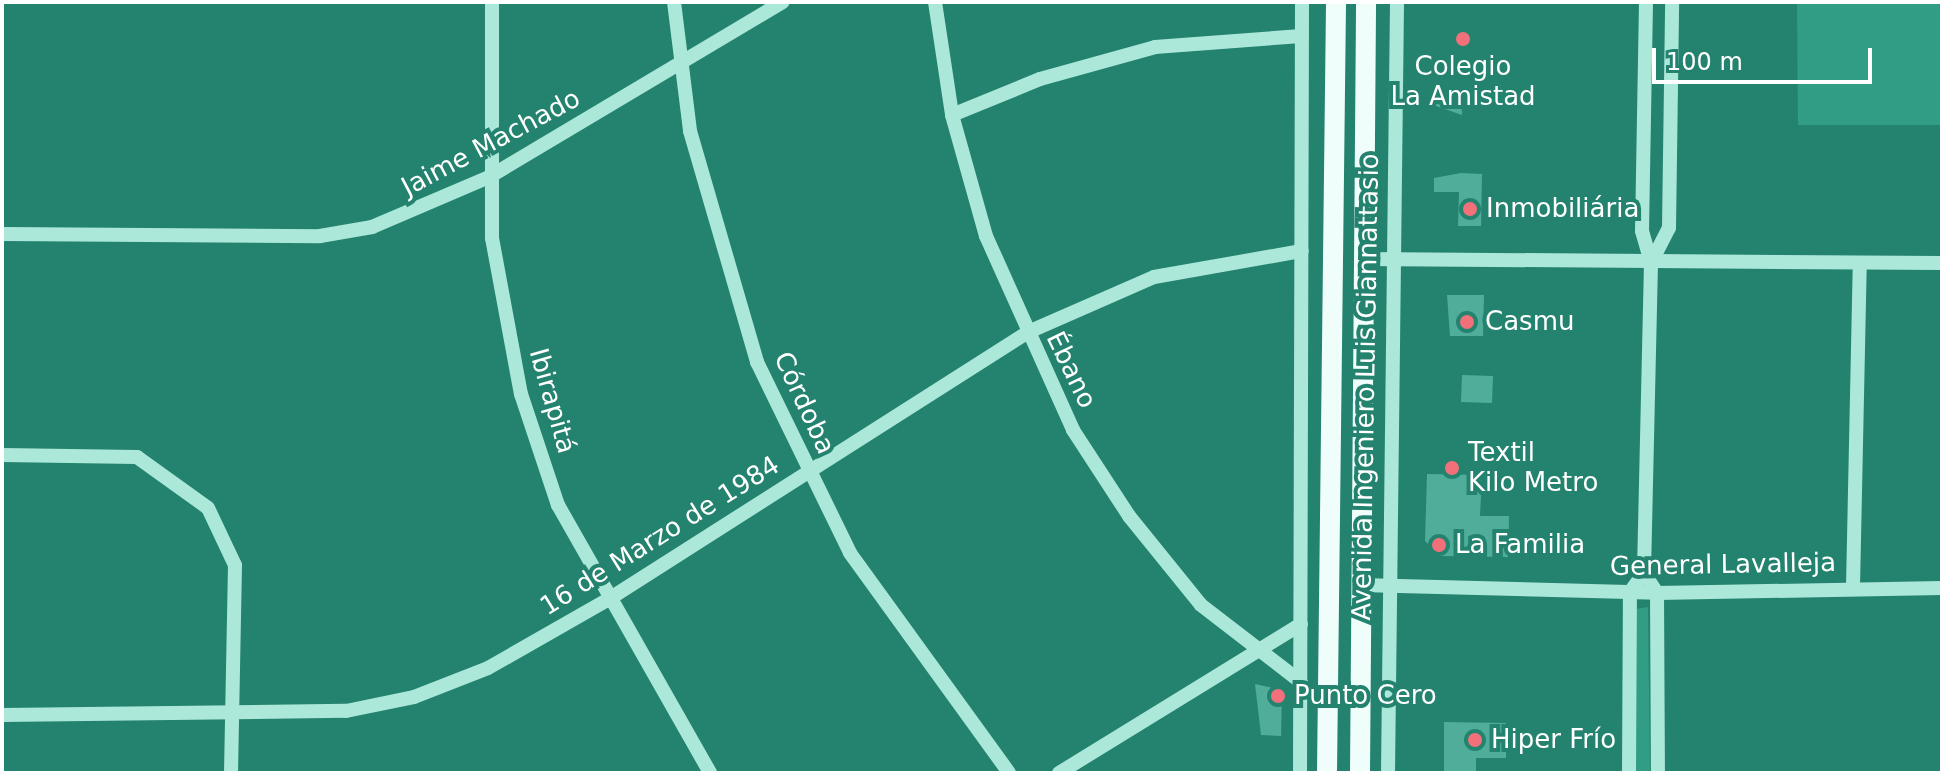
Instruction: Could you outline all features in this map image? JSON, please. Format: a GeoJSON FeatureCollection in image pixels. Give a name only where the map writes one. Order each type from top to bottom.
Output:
{"type":"FeatureCollection","features":[{"type":"Feature","properties":{"kind":"main road","name":"Avenida Ingeniero Luis Giannattasio"},"geometry":{"type":"LineString","coordinates":[[1327,773],[1336,2]]}},
{"type":"Feature","properties":{"kind":"main road","name":"Avenida Ingeniero Luis Giannattasio"},"geometry":{"type":"LineString","coordinates":[[1360,773],[1366,2]]}},
{"type":"Feature","properties":{"kind":"street","name":"Ibirapitá"},"geometry":{"type":"LineString","coordinates":[[492,2],[489,177],[500,302],[521,394],[558,505],[710,773]]}},
{"type":"Feature","properties":{"kind":"street","name":"Córdoba"},"geometry":{"type":"LineString","coordinates":[[674,2],[682,64],[719,246],[757,362],[850,553],[1009,773]]}},
{"type":"Feature","properties":{"kind":"street","name":"Jaime Machado"},"geometry":{"type":"LineString","coordinates":[[2,234],[320,236],[432,208],[783,2]]}},
{"type":"Feature","properties":{"kind":"street","name":"Ébano"},"geometry":{"type":"LineString","coordinates":[[935,2],[952,115],[986,236],[1026,333],[1073,430],[1129,516],[1201,605],[1301,682]]}},
{"type":"Feature","properties":{"kind":"street"},"geometry":{"type":"LineString","coordinates":[[1300,773],[1302,2]]}},
{"type":"Feature","properties":{"kind":"street","name":"Avenida Ingeniero Luis Giannattasio"},"geometry":{"type":"LineString","coordinates":[[1388,773],[1397,2]]}},
{"type":"Feature","properties":{"kind":"street"},"geometry":{"type":"LineString","coordinates":[[1646,2],[1642,231],[1651,263],[1644,573],[1657,593],[1658,773]]}},
{"type":"Feature","properties":{"kind":"street"},"geometry":{"type":"LineString","coordinates":[[1651,263],[1669,228],[1672,2]]}},
{"type":"Feature","properties":{"kind":"street"},"geometry":{"type":"LineString","coordinates":[[952,115],[1040,79],[1155,47],[1302,36]]}},
{"type":"Feature","properties":{"kind":"street","name":"16 de Marzo de 1984"},"geometry":{"type":"LineString","coordinates":[[2,715],[233,715],[346,711],[414,697],[488,668],[609,599],[1026,333],[1154,277],[1302,251]]}},
{"type":"Feature","properties":{"kind":"street"},"geometry":{"type":"LineString","coordinates":[[1363,259],[1942,263]]}},
{"type":"Feature","properties":{"kind":"street"},"geometry":{"type":"LineString","coordinates":[[1853,587],[1860,263]]}},
{"type":"Feature","properties":{"kind":"street"},"geometry":{"type":"LineString","coordinates":[[2,455],[137,457],[183,483],[208,508],[235,565],[231,773]]}},
{"type":"Feature","properties":{"kind":"street"},"geometry":{"type":"LineString","coordinates":[[1629,773],[1630,592],[1644,573]]}},
{"type":"Feature","properties":{"kind":"street","name":"General Lavalleja"},"geometry":{"type":"LineString","coordinates":[[1360,585],[1657,593],[1853,587],[1942,588]]}},
{"type":"Feature","properties":{"kind":"street"},"geometry":{"type":"LineString","coordinates":[[1059,773],[1254,648],[1301,624]]}},
{"type":"Feature","properties":{"kind":"green space"},"geometry":{"type":"Polygon","coordinates":[[[1797,2],[1942,2],[1942,125],[1798,125],[1797,2]]]}},
{"type":"Feature","properties":{"kind":"green space"},"geometry":{"type":"Polygon","coordinates":[[[1648,607],[1650,773],[1635,773],[1636,609],[1648,607]]]}},
{"type":"Feature","properties":{"kind":"building"},"geometry":{"type":"Polygon","coordinates":[[[1461,93],[1462,115],[1433,105],[1433,94],[1461,93]]]}},
{"type":"Feature","properties":{"kind":"building","name":"Inmobiliária"},"geometry":{"type":"Polygon","coordinates":[[[1461,173],[1482,174],[1481,226],[1458,226],[1459,192],[1434,192],[1434,178],[1461,173]]]}},
{"type":"Feature","properties":{"kind":"building","name":"Casmu"},"geometry":{"type":"Polygon","coordinates":[[[1447,295],[1484,295],[1483,336],[1450,336],[1447,295]]]}},
{"type":"Feature","properties":{"kind":"building"},"geometry":{"type":"Polygon","coordinates":[[[1462,375],[1493,376],[1492,403],[1461,402],[1462,375]]]}},
{"type":"Feature","properties":{"kind":"building"},"geometry":{"type":"Polygon","coordinates":[[[1427,474],[1482,475],[1480,516],[1509,516],[1508,557],[1441,556],[1425,541],[1427,474]]]}},
{"type":"Feature","properties":{"kind":"building"},"geometry":{"type":"Polygon","coordinates":[[[1255,684],[1282,690],[1281,736],[1261,735],[1255,684]]]}},
{"type":"Feature","properties":{"kind":"building","name":"Hiper Frío"},"geometry":{"type":"Polygon","coordinates":[[[1444,722],[1506,723],[1506,758],[1476,758],[1476,773],[1444,773],[1444,722]]]}},
{"type":"Feature","properties":{"kind":"place","name":"Colegio La Amistad"},"geometry":{"type":"Point","coordinates":[1463,39]}},
{"type":"Feature","properties":{"kind":"place","name":"Inmobiliária"},"geometry":{"type":"Point","coordinates":[1470,209]}},
{"type":"Feature","properties":{"kind":"place","name":"Casmu"},"geometry":{"type":"Point","coordinates":[1467,322]}},
{"type":"Feature","properties":{"kind":"place","name":"Textil Kilo Metro"},"geometry":{"type":"Point","coordinates":[1452,468]}},
{"type":"Feature","properties":{"kind":"place","name":"La Familia"},"geometry":{"type":"Point","coordinates":[1439,545]}},
{"type":"Feature","properties":{"kind":"place","name":"Punto Cero"},"geometry":{"type":"Point","coordinates":[1278,696]}},
{"type":"Feature","properties":{"kind":"place","name":"Hiper Frío"},"geometry":{"type":"Point","coordinates":[1475,740]}}]}
